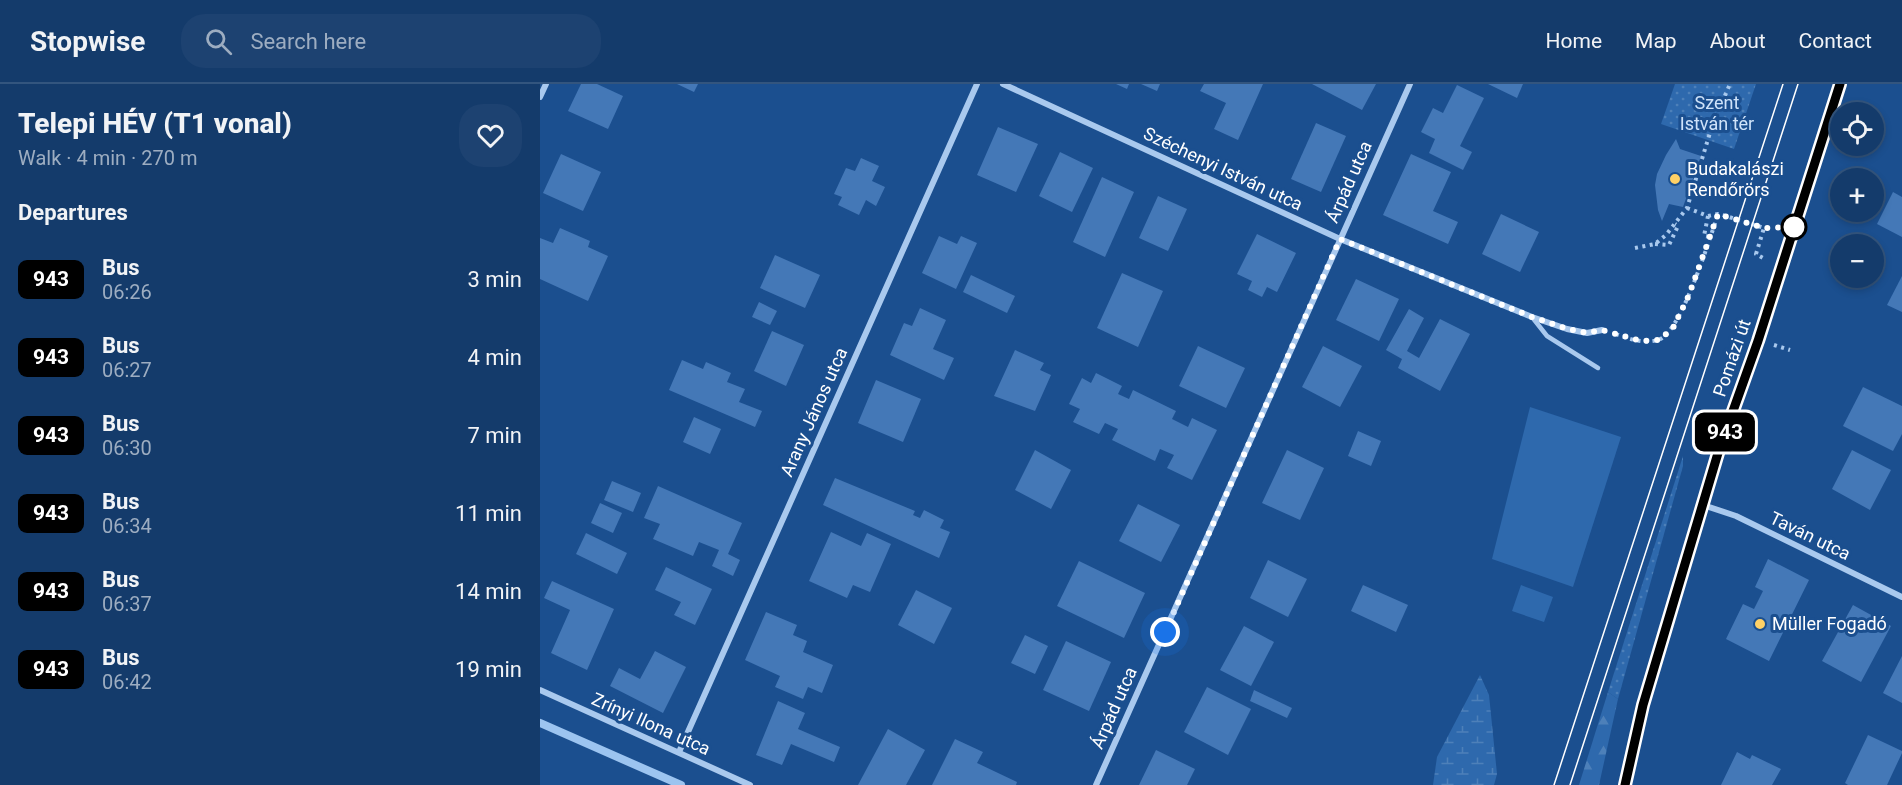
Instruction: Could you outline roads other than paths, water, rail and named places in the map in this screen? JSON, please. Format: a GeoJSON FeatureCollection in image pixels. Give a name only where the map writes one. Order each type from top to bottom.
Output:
{"type":"FeatureCollection","features":[{"type":"Feature","properties":{"kind":"main road","name":"Pomázi út"},"geometry":{"type":"LineString","coordinates":[[1625,785],[1643,705],[1718,453],[1758,341],[1840,84]]}},
{"type":"Feature","properties":{"kind":"street"},"geometry":{"type":"LineString","coordinates":[[540,97],[546,84]]}},
{"type":"Feature","properties":{"kind":"street","name":"Arany János utca"},"geometry":{"type":"LineString","coordinates":[[679,752],[977,84]]}},
{"type":"Feature","properties":{"kind":"street","name":"Széchenyi István utca"},"geometry":{"type":"LineString","coordinates":[[1003,84],[1340,239],[1532,317],[1587,333],[1602,330]]}},
{"type":"Feature","properties":{"kind":"street","name":"Árpád utca"},"geometry":{"type":"LineString","coordinates":[[1096,785],[1410,84]]}},
{"type":"Feature","properties":{"kind":"street","name":"Taván utca"},"geometry":{"type":"LineString","coordinates":[[1703,505],[1736,516],[1902,597]]}},
{"type":"Feature","properties":{"kind":"street","name":"Zrínyi Ilona utca"},"geometry":{"type":"LineString","coordinates":[[540,690],[750,785]]}},
{"type":"Feature","properties":{"kind":"lane"},"geometry":{"type":"LineString","coordinates":[[1532,317],[1547,336],[1598,368]]}},
{"type":"Feature","properties":{"kind":"waterway"},"geometry":{"type":"LineString","coordinates":[[540,723],[681,785]]}},
{"type":"Feature","properties":{"kind":"tram line"},"geometry":{"type":"LineString","coordinates":[[1554,785],[1783,84]]}},
{"type":"Feature","properties":{"kind":"tram line"},"geometry":{"type":"LineString","coordinates":[[1570,785],[1798,84]]}},
{"type":"Feature","properties":{"kind":"place","name":"Budakalászi Rendőrörs"},"geometry":{"type":"Point","coordinates":[1675,179]}},
{"type":"Feature","properties":{"kind":"place","name":"Müller Fogadó"},"geometry":{"type":"Point","coordinates":[1760,624]}},
{"type":"Feature","properties":{"kind":"park label","name":"Szent István tér"},"geometry":{"type":"Point","coordinates":[1717,113]}}]}
